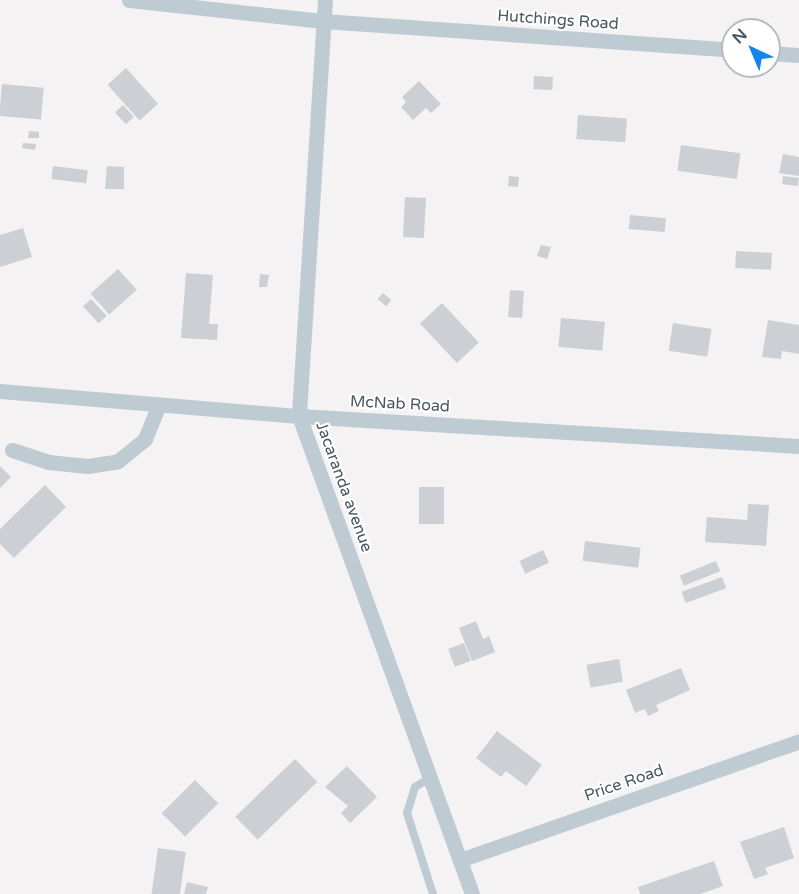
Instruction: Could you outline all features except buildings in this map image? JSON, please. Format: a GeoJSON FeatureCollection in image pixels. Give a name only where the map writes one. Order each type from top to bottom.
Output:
{"type":"FeatureCollection","features":[{"type":"Feature","properties":{"kind":"street","name":"Hutchings Road"},"geometry":{"type":"LineString","coordinates":[[129,0],[323,21],[721,50]]}},
{"type":"Feature","properties":{"kind":"street","name":"Jacaranda avenue"},"geometry":{"type":"LineString","coordinates":[[325,0],[299,416],[472,894]]}},
{"type":"Feature","properties":{"kind":"street"},"geometry":{"type":"LineString","coordinates":[[781,54],[799,55]]}},
{"type":"Feature","properties":{"kind":"street","name":"McNab Road"},"geometry":{"type":"LineString","coordinates":[[0,391],[299,416],[799,446]]}},
{"type":"Feature","properties":{"kind":"street"},"geometry":{"type":"LineString","coordinates":[[12,450],[48,462],[88,465],[118,461],[145,439],[159,405]]}},
{"type":"Feature","properties":{"kind":"street","name":"Price Road"},"geometry":{"type":"LineString","coordinates":[[460,860],[799,741]]}},
{"type":"Feature","properties":{"kind":"lane"},"geometry":{"type":"LineString","coordinates":[[430,778],[415,787],[407,813],[433,894]]}}]}
